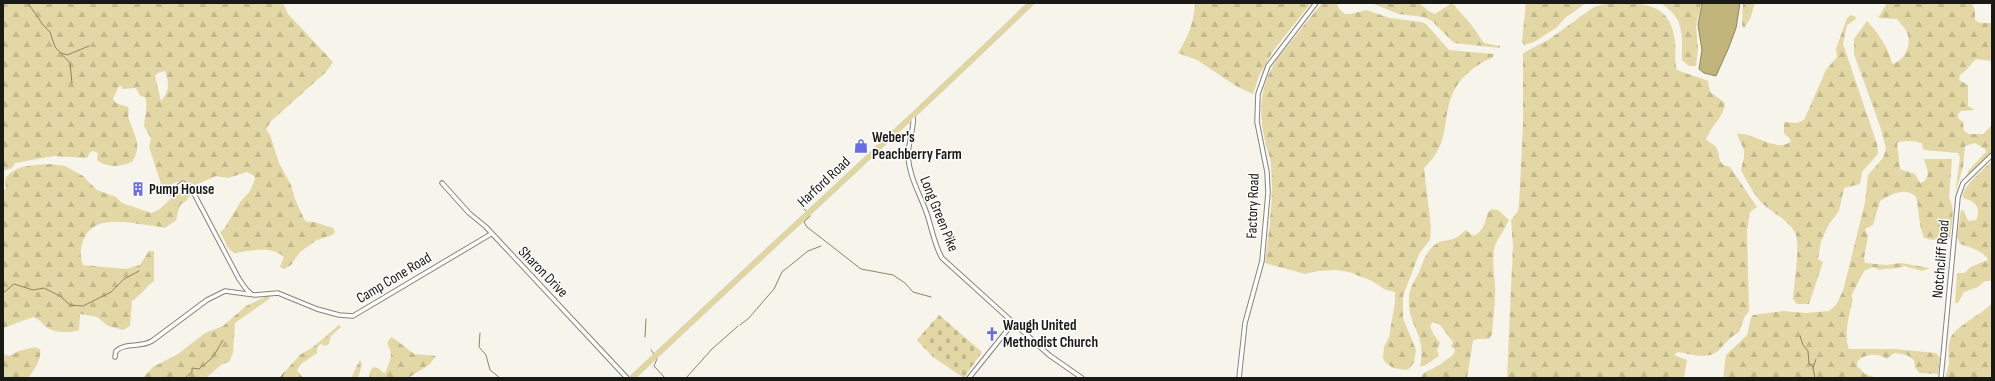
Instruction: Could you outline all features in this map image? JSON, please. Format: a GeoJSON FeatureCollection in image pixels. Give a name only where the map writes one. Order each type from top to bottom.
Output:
{"type":"FeatureCollection","features":[{"type":"Feature","properties":{"kind":"main road","name":"Harford Road"},"geometry":{"type":"LineString","coordinates":[[632,378],[913,116],[1031,3]]}},
{"type":"Feature","properties":{"kind":"street","name":"Factory Road"},"geometry":{"type":"LineString","coordinates":[[1239,378],[1245,323],[1262,261],[1268,193],[1267,172],[1257,122],[1258,94],[1268,66],[1316,3]]}},
{"type":"Feature","properties":{"kind":"street","name":"Long Green Pike"},"geometry":{"type":"LineString","coordinates":[[913,116],[908,150],[910,168],[914,184],[927,213],[938,250],[950,267],[1053,359],[1082,378]]}},
{"type":"Feature","properties":{"kind":"street","name":"Notchcliff Road"},"geometry":{"type":"LineString","coordinates":[[1941,378],[1958,197],[1963,183],[1992,155]]}},
{"type":"Feature","properties":{"kind":"street","name":"Sharon Drive"},"geometry":{"type":"LineString","coordinates":[[442,183],[469,213],[484,224],[491,234],[627,378]]}},
{"type":"Feature","properties":{"kind":"street"},"geometry":{"type":"LineString","coordinates":[[170,193],[180,184],[186,184],[191,188],[240,280],[246,289],[252,294]]}},
{"type":"Feature","properties":{"kind":"street","name":"Camp Cone Road"},"geometry":{"type":"LineString","coordinates":[[114,357],[116,350],[123,346],[145,345],[152,342],[207,300],[221,292],[252,294],[278,293],[317,309],[339,315],[353,316],[491,234]]}},
{"type":"Feature","properties":{"kind":"street"},"geometry":{"type":"LineString","coordinates":[[969,378],[1013,323]]}},
{"type":"Feature","properties":{"kind":"green space"},"geometry":{"type":"Polygon","coordinates":[[[3,3],[283,3],[288,14],[333,62],[326,72],[271,121],[266,129],[270,135],[279,163],[291,185],[295,199],[304,219],[307,222],[317,223],[333,228],[335,232],[332,235],[317,240],[300,252],[291,265],[284,269],[280,267],[284,257],[279,253],[267,250],[253,250],[234,253],[229,249],[220,232],[224,229],[241,201],[250,191],[255,179],[254,176],[247,172],[228,178],[216,176],[195,185],[186,181],[180,181],[165,186],[161,184],[149,147],[151,138],[144,126],[146,100],[145,97],[140,96],[136,88],[122,89],[122,86],[119,86],[113,99],[116,103],[129,108],[128,118],[135,135],[137,146],[137,151],[132,162],[119,166],[101,163],[97,160],[98,153],[93,151],[90,152],[87,158],[54,156],[15,163],[12,168],[3,171],[3,3]],[[165,71],[158,73],[155,76],[161,101],[166,94],[168,87],[165,71]]]}},
{"type":"Feature","properties":{"kind":"green space"},"geometry":{"type":"Polygon","coordinates":[[[1195,3],[1311,3],[1273,51],[1259,76],[1253,94],[1236,86],[1197,60],[1178,53],[1190,30],[1195,3]]]}},
{"type":"Feature","properties":{"kind":"green space"},"geometry":{"type":"Polygon","coordinates":[[[1322,3],[1337,3],[1339,9],[1345,14],[1366,10],[1390,18],[1421,22],[1426,24],[1449,50],[1494,54],[1492,58],[1476,66],[1469,72],[1456,87],[1448,108],[1443,138],[1433,158],[1424,168],[1431,227],[1430,240],[1419,254],[1403,296],[1403,318],[1416,350],[1414,362],[1409,369],[1406,370],[1393,368],[1385,362],[1383,358],[1384,347],[1389,337],[1395,302],[1395,292],[1386,290],[1372,281],[1349,272],[1335,270],[1318,271],[1305,274],[1265,263],[1271,214],[1272,177],[1271,162],[1263,130],[1261,109],[1264,89],[1271,69],[1277,59],[1322,3]]]}},
{"type":"Feature","properties":{"kind":"green space"},"geometry":{"type":"Polygon","coordinates":[[[1371,3],[1419,3],[1435,14],[1452,3],[1470,23],[1484,43],[1500,46],[1500,48],[1454,43],[1432,21],[1424,17],[1399,14],[1371,3]]]}},
{"type":"Feature","properties":{"kind":"green space"},"geometry":{"type":"Polygon","coordinates":[[[1526,3],[1586,3],[1565,18],[1556,28],[1534,42],[1524,45],[1522,41],[1526,3]]]}},
{"type":"Feature","properties":{"kind":"green space"},"geometry":{"type":"Polygon","coordinates":[[[1608,3],[1632,3],[1653,7],[1661,12],[1668,19],[1672,29],[1675,42],[1675,60],[1677,70],[1708,81],[1710,92],[1725,103],[1720,117],[1706,139],[1716,147],[1722,164],[1730,167],[1757,207],[1750,212],[1747,231],[1749,311],[1744,318],[1739,332],[1730,338],[1714,354],[1699,356],[1678,352],[1674,355],[1687,360],[1684,378],[1507,378],[1513,245],[1511,220],[1518,211],[1519,205],[1523,126],[1523,53],[1548,40],[1594,7],[1608,3]]]}},
{"type":"Feature","properties":{"kind":"green space"},"geometry":{"type":"Polygon","coordinates":[[[1660,3],[1701,3],[1696,26],[1698,49],[1696,66],[1689,66],[1682,60],[1682,34],[1678,21],[1668,9],[1660,3]]]}},
{"type":"Feature","properties":{"kind":"green space"},"geometry":{"type":"Polygon","coordinates":[[[1743,3],[1755,3],[1750,19],[1744,28],[1742,25],[1743,3]]]}},
{"type":"Feature","properties":{"kind":"green space"},"geometry":{"type":"Polygon","coordinates":[[[1887,3],[1972,3],[1975,11],[1975,20],[1980,23],[1992,23],[1992,61],[1976,59],[1965,72],[1960,75],[1959,80],[1968,85],[1968,106],[1975,110],[1961,111],[1958,114],[1958,118],[1963,122],[1964,131],[1969,134],[1983,134],[1992,125],[1992,152],[1966,177],[1969,170],[1986,152],[1985,149],[1975,143],[1965,146],[1963,167],[1955,194],[1960,158],[1958,153],[1925,150],[1923,149],[1922,143],[1916,142],[1906,141],[1897,143],[1900,169],[1915,174],[1920,183],[1926,179],[1928,174],[1924,159],[1952,159],[1949,198],[1953,212],[1950,237],[1946,239],[1940,235],[1934,240],[1924,238],[1921,229],[1916,197],[1908,192],[1888,196],[1880,201],[1873,225],[1865,229],[1868,236],[1864,258],[1865,263],[1886,265],[1901,263],[1930,268],[1922,271],[1904,266],[1880,270],[1873,267],[1864,271],[1851,296],[1853,298],[1847,331],[1847,344],[1849,349],[1894,349],[1936,353],[1940,358],[1938,374],[1919,373],[1915,367],[1914,360],[1907,355],[1894,353],[1887,359],[1872,355],[1864,357],[1857,362],[1857,366],[1865,374],[1877,378],[1723,378],[1726,355],[1747,335],[1753,315],[1783,311],[1806,313],[1829,311],[1836,305],[1843,291],[1865,203],[1868,175],[1883,158],[1886,149],[1881,129],[1854,54],[1854,39],[1867,21],[1882,41],[1891,58],[1892,64],[1901,60],[1906,52],[1909,42],[1907,32],[1897,19],[1878,18],[1887,3]]]}},
{"type":"Feature","properties":{"kind":"green space"},"geometry":{"type":"Polygon","coordinates":[[[1851,15],[1856,17],[1855,20],[1847,25],[1843,44],[1877,144],[1878,154],[1862,172],[1860,184],[1844,188],[1839,211],[1829,224],[1821,241],[1818,259],[1823,262],[1809,304],[1797,304],[1793,299],[1797,257],[1796,235],[1794,230],[1786,221],[1762,203],[1748,183],[1741,170],[1744,150],[1737,134],[1744,134],[1771,144],[1784,145],[1790,142],[1791,140],[1784,133],[1784,122],[1797,123],[1804,120],[1826,70],[1837,57],[1836,49],[1847,18],[1851,15]]]}},
{"type":"Feature","properties":{"kind":"green space"},"geometry":{"type":"Polygon","coordinates":[[[1992,161],[1992,281],[1985,281],[1978,287],[1964,292],[1958,303],[1955,303],[1957,273],[1965,273],[1970,267],[1988,260],[1980,252],[1960,244],[1957,236],[1961,210],[1964,211],[1968,221],[1976,220],[1978,216],[1978,209],[1974,203],[1963,198],[1965,189],[1992,161]]]}},
{"type":"Feature","properties":{"kind":"green space"},"geometry":{"type":"Polygon","coordinates":[[[50,164],[65,166],[83,176],[97,190],[116,197],[122,203],[151,213],[161,208],[178,193],[189,191],[190,195],[186,201],[180,205],[176,220],[165,228],[158,226],[110,222],[94,227],[87,233],[83,241],[81,248],[81,259],[83,265],[126,269],[140,265],[149,251],[154,251],[154,281],[132,301],[130,326],[123,330],[108,326],[97,317],[80,314],[79,330],[76,331],[64,332],[51,330],[33,317],[3,328],[3,191],[6,188],[5,180],[8,175],[18,169],[50,164]]]}},
{"type":"Feature","properties":{"kind":"green space"},"geometry":{"type":"Polygon","coordinates":[[[1492,209],[1498,210],[1509,220],[1497,241],[1494,251],[1493,263],[1495,297],[1492,334],[1489,339],[1477,339],[1473,341],[1467,378],[1421,378],[1425,372],[1448,359],[1455,351],[1454,348],[1451,347],[1453,342],[1440,325],[1433,322],[1430,326],[1440,343],[1437,350],[1439,356],[1424,366],[1420,366],[1421,345],[1409,308],[1409,294],[1411,287],[1422,263],[1433,246],[1440,242],[1458,237],[1466,230],[1473,236],[1477,234],[1484,226],[1488,212],[1492,209]]]}},
{"type":"Feature","properties":{"kind":"green space"},"geometry":{"type":"Polygon","coordinates":[[[270,296],[269,299],[235,323],[233,353],[229,362],[222,364],[206,378],[143,378],[153,367],[178,354],[205,333],[223,326],[246,306],[270,296]]]}},
{"type":"Feature","properties":{"kind":"green space"},"geometry":{"type":"Polygon","coordinates":[[[1992,303],[1992,378],[1945,378],[1949,365],[1949,347],[1951,337],[1959,328],[1992,303]]]}},
{"type":"Feature","properties":{"kind":"green space"},"geometry":{"type":"Polygon","coordinates":[[[939,315],[982,352],[964,378],[933,357],[917,340],[939,315]]]}},
{"type":"Feature","properties":{"kind":"green space"},"geometry":{"type":"Polygon","coordinates":[[[339,325],[341,327],[331,336],[329,344],[325,346],[320,344],[317,349],[317,353],[301,364],[297,370],[303,378],[279,378],[301,354],[312,348],[339,325]]]}},
{"type":"Feature","properties":{"kind":"green space"},"geometry":{"type":"Polygon","coordinates":[[[392,337],[414,354],[436,356],[430,364],[408,378],[369,378],[373,367],[378,368],[385,374],[391,356],[388,341],[392,337]]]}},
{"type":"Feature","properties":{"kind":"green space"},"geometry":{"type":"Polygon","coordinates":[[[35,347],[40,349],[40,357],[33,372],[28,378],[3,378],[3,354],[9,356],[19,351],[35,347]]]}},
{"type":"Feature","properties":{"kind":"green space"},"geometry":{"type":"Polygon","coordinates":[[[360,360],[362,364],[358,378],[351,378],[360,360]]]}},
{"type":"Feature","properties":{"kind":"shaded area"},"geometry":{"type":"Polygon","coordinates":[[[1702,3],[1740,3],[1736,28],[1716,76],[1704,73],[1699,69],[1702,50],[1698,25],[1702,3]]]}},
{"type":"Feature","properties":{"kind":"waterway"},"geometry":{"type":"LineString","coordinates":[[28,3],[43,25],[50,32],[55,47],[70,63],[72,83]]}},
{"type":"Feature","properties":{"kind":"waterway"},"geometry":{"type":"LineString","coordinates":[[62,53],[67,55],[89,46]]}},
{"type":"Feature","properties":{"kind":"waterway"},"geometry":{"type":"LineString","coordinates":[[810,216],[804,222],[807,227],[861,269],[893,275],[905,283],[913,292],[931,297]]}},
{"type":"Feature","properties":{"kind":"waterway"},"geometry":{"type":"LineString","coordinates":[[740,325],[748,319],[774,289],[782,272],[808,251],[821,246]]}},
{"type":"Feature","properties":{"kind":"waterway"},"geometry":{"type":"LineString","coordinates":[[3,293],[14,284],[33,290],[44,288],[60,296],[70,305],[83,306],[111,292],[124,279],[139,271]]}},
{"type":"Feature","properties":{"kind":"waterway"},"geometry":{"type":"LineString","coordinates":[[645,337],[646,319]]}},
{"type":"Feature","properties":{"kind":"waterway"},"geometry":{"type":"LineString","coordinates":[[686,378],[712,349],[738,326]]}},
{"type":"Feature","properties":{"kind":"waterway"},"geometry":{"type":"LineString","coordinates":[[480,333],[479,347],[486,355],[490,370],[500,378]]}},
{"type":"Feature","properties":{"kind":"waterway"},"geometry":{"type":"LineString","coordinates":[[1800,336],[1803,345],[1808,351],[1809,364],[1813,365],[1813,368]]}},
{"type":"Feature","properties":{"kind":"waterway"},"geometry":{"type":"LineString","coordinates":[[185,378],[192,372],[192,368],[199,369],[213,357],[223,340]]}},
{"type":"Feature","properties":{"kind":"waterway"},"geometry":{"type":"LineString","coordinates":[[651,350],[654,354]]}},
{"type":"Feature","properties":{"kind":"waterway"},"geometry":{"type":"LineString","coordinates":[[657,359],[654,366],[665,378]]}},
{"type":"Feature","properties":{"kind":"waterway"},"geometry":{"type":"LineString","coordinates":[[1815,378],[1813,368],[1816,359]]}},
{"type":"Feature","properties":{"kind":"waterway"},"geometry":{"type":"LineString","coordinates":[[281,378],[284,373]]}},
{"type":"Feature","properties":{"kind":"place","name":"Weber's Peachberry Farm"},"geometry":{"type":"Point","coordinates":[861,146]}},
{"type":"Feature","properties":{"kind":"place","name":"Pump House"},"geometry":{"type":"Point","coordinates":[138,189]}},
{"type":"Feature","properties":{"kind":"place","name":"Waugh United Methodist Church"},"geometry":{"type":"Point","coordinates":[992,334]}}]}
